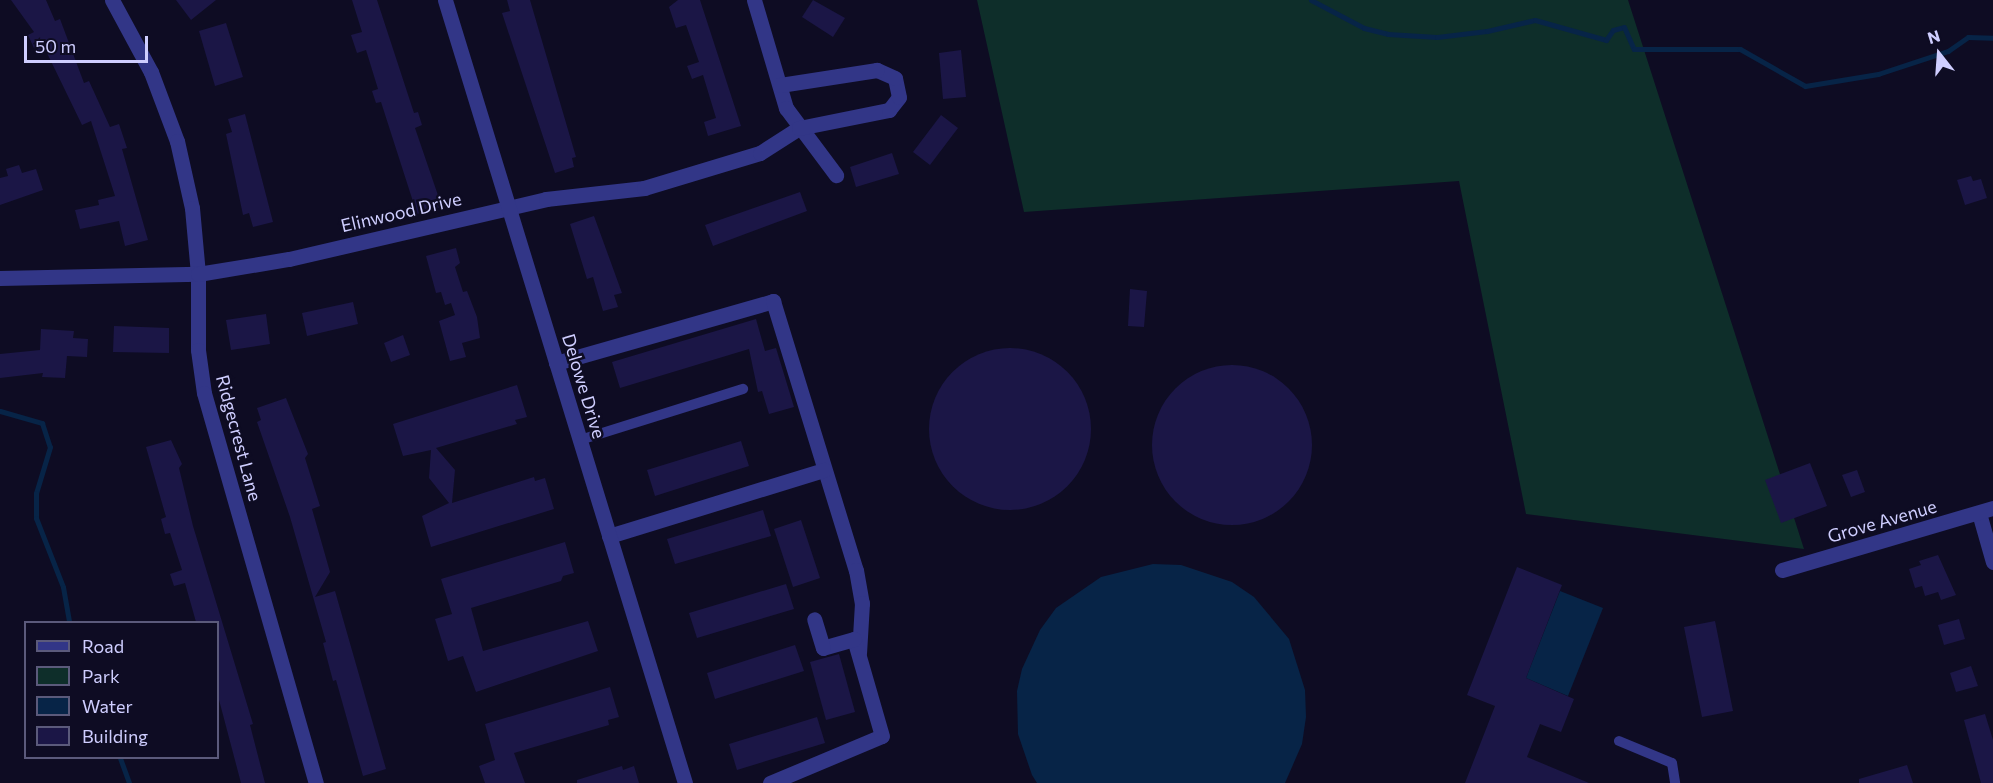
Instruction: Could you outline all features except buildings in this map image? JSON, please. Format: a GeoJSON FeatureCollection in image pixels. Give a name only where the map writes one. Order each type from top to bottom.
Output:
{"type":"FeatureCollection","features":[{"type":"Feature","properties":{"kind":"street","name":"Ridgecrest Lane"},"geometry":{"type":"LineString","coordinates":[[112,0],[151,72],[177,141],[192,208],[198,274],[198,350],[204,393],[316,783]]}},
{"type":"Feature","properties":{"kind":"street","name":"Delowe Drive"},"geometry":{"type":"LineString","coordinates":[[445,0],[685,783]]}},
{"type":"Feature","properties":{"kind":"street"},"geometry":{"type":"LineString","coordinates":[[754,0],[786,108],[836,175]]}},
{"type":"Feature","properties":{"kind":"street"},"geometry":{"type":"LineString","coordinates":[[780,85],[877,70],[891,75],[899,87],[899,97],[889,110],[799,128]]}},
{"type":"Feature","properties":{"kind":"street","name":"Elinwood Drive"},"geometry":{"type":"LineString","coordinates":[[0,278],[198,274],[289,259],[508,206],[672,183],[760,153],[799,128]]}},
{"type":"Feature","properties":{"kind":"street"},"geometry":{"type":"LineString","coordinates":[[556,363],[773,301],[862,603],[858,653]]}},
{"type":"Feature","properties":{"kind":"street"},"geometry":{"type":"LineString","coordinates":[[609,536],[824,470]]}},
{"type":"Feature","properties":{"kind":"street"},"geometry":{"type":"LineString","coordinates":[[1986,511],[1993,562]]}},
{"type":"Feature","properties":{"kind":"street","name":"Grove Avenue"},"geometry":{"type":"LineString","coordinates":[[1782,570],[1986,511]]}},
{"type":"Feature","properties":{"kind":"street"},"geometry":{"type":"LineString","coordinates":[[770,783],[882,736],[854,639],[823,648],[814,619]]}},
{"type":"Feature","properties":{"kind":"lane"},"geometry":{"type":"LineString","coordinates":[[580,440],[743,389]]}},
{"type":"Feature","properties":{"kind":"lane"},"geometry":{"type":"LineString","coordinates":[[1619,741],[1672,763],[1675,783]]}},
{"type":"Feature","properties":{"kind":"green space"},"geometry":{"type":"Polygon","coordinates":[[[977,0],[1628,0],[1804,549],[1526,514],[1459,181],[1024,212],[977,0]]]}},
{"type":"Feature","properties":{"kind":"water"},"geometry":{"type":"Polygon","coordinates":[[[1153,564],[1181,565],[1232,582],[1254,597],[1289,639],[1305,690],[1306,717],[1302,744],[1285,783],[1037,783],[1032,775],[1018,734],[1017,691],[1022,669],[1040,630],[1056,608],[1101,577],[1153,564]]]}},
{"type":"Feature","properties":{"kind":"water"},"geometry":{"type":"Polygon","coordinates":[[[1560,591],[1603,608],[1568,696],[1526,678],[1560,591]]]}},
{"type":"Feature","properties":{"kind":"waterway"},"geometry":{"type":"LineString","coordinates":[[1311,0],[1364,28],[1388,34],[1437,37],[1487,31],[1535,20],[1606,40],[1613,30],[1624,27],[1634,49],[1740,49],[1805,86],[1878,74],[1948,51],[1968,37],[1993,38]]}},
{"type":"Feature","properties":{"kind":"waterway"},"geometry":{"type":"LineString","coordinates":[[0,411],[42,423],[50,447],[36,493],[36,518],[63,587],[69,621]]}},
{"type":"Feature","properties":{"kind":"waterway"},"geometry":{"type":"LineString","coordinates":[[120,759],[129,783]]}}]}
